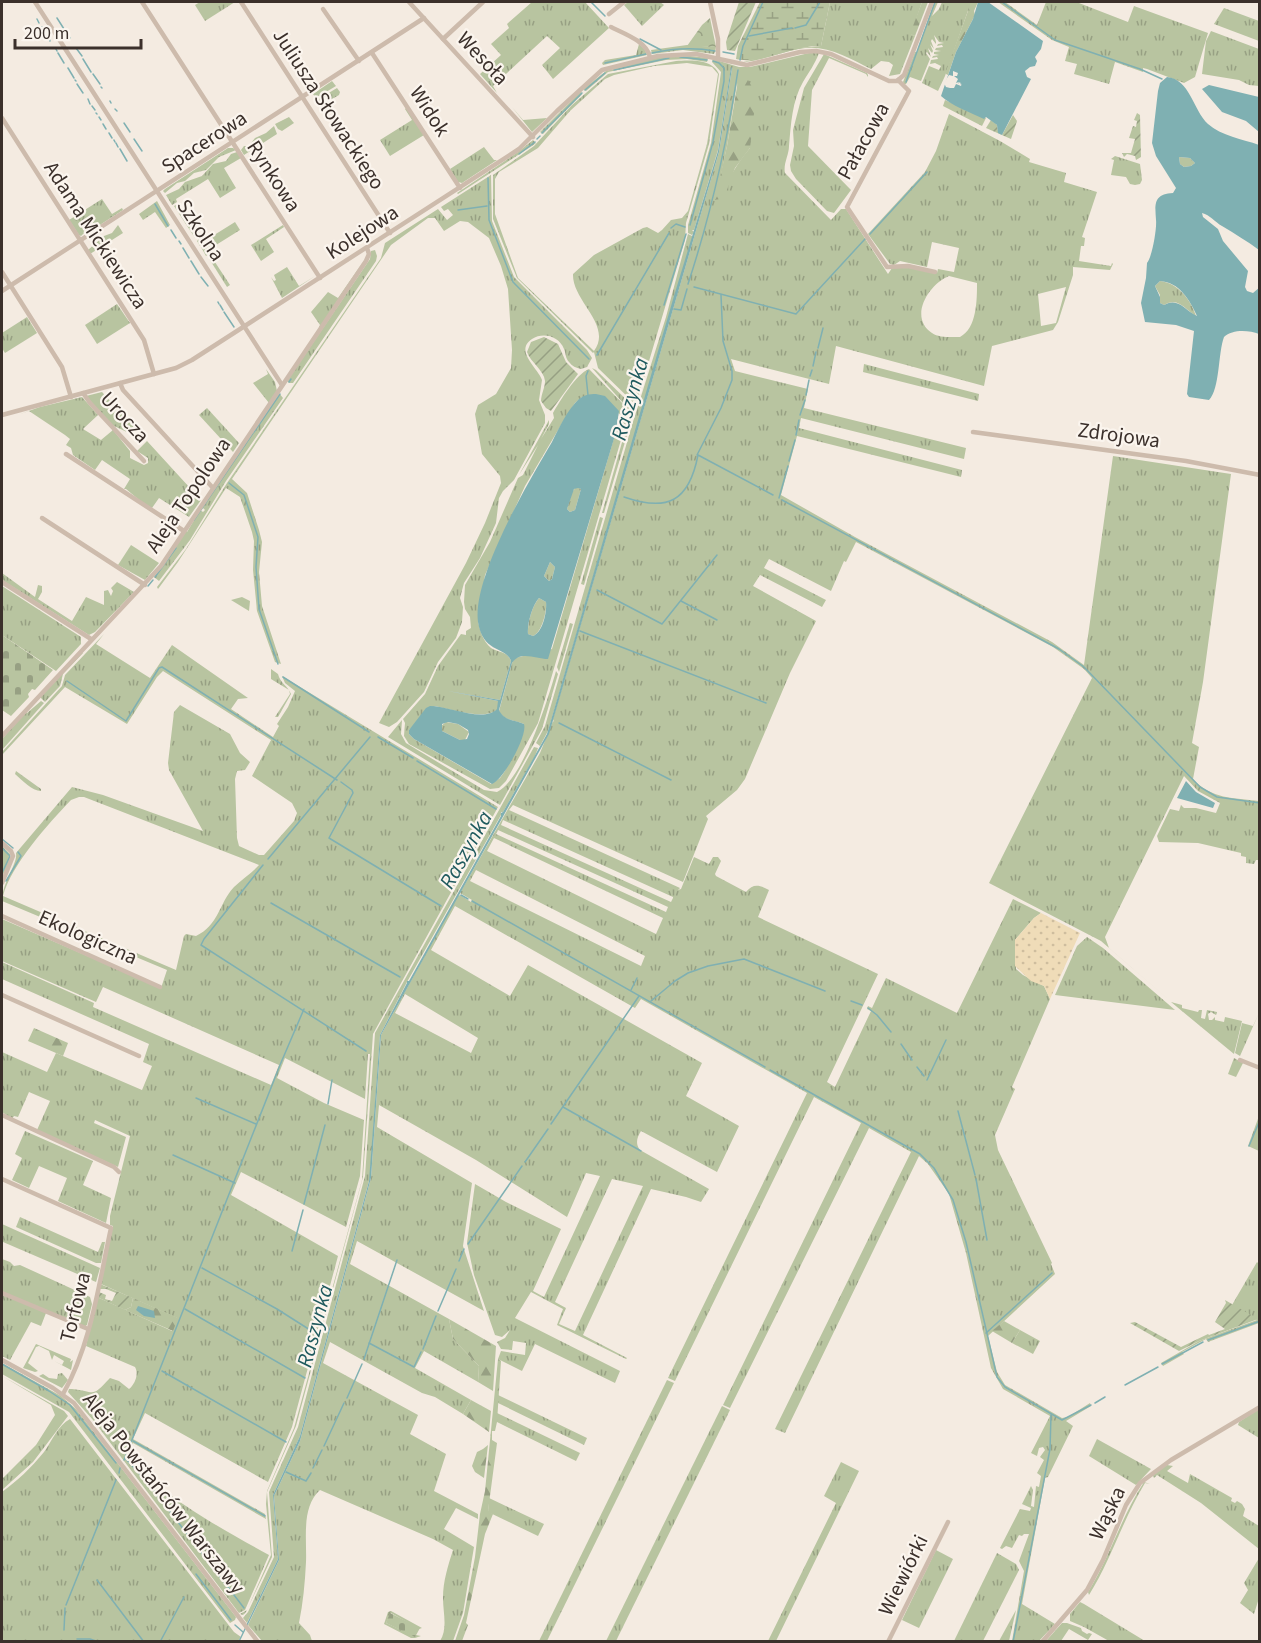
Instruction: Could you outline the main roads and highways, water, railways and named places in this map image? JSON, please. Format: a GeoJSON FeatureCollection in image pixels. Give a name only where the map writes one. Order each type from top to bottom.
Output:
{"type":"FeatureCollection","features":[{"type":"Feature","properties":{"kind":"water"},"geometry":{"type":"Polygon","coordinates":[[[978,2],[988,2],[1043,41],[1035,57],[1037,61],[1035,66],[1025,71],[1027,77],[1031,79],[1002,135],[998,133],[997,125],[986,117],[984,119],[961,109],[941,96],[956,52],[973,19],[978,2]]]}},
{"type":"Feature","properties":{"kind":"water"},"geometry":{"type":"Polygon","coordinates":[[[731,67],[719,152],[549,734],[381,1035],[371,1178],[300,1441],[274,1496],[279,1560],[238,1642],[278,1559],[273,1495],[300,1436],[369,1181],[380,1035],[407,981],[547,734],[718,151],[731,67]]]}},
{"type":"Feature","properties":{"kind":"water"},"geometry":{"type":"Polygon","coordinates":[[[1167,77],[1175,79],[1186,89],[1203,118],[1213,128],[1259,145],[1259,250],[1202,213],[1203,217],[1218,229],[1223,241],[1248,271],[1245,287],[1247,291],[1253,293],[1260,287],[1259,334],[1241,331],[1227,334],[1224,337],[1215,388],[1209,400],[1189,397],[1187,394],[1194,331],[1176,325],[1145,322],[1141,303],[1147,263],[1155,236],[1157,201],[1166,194],[1173,193],[1176,188],[1156,156],[1152,143],[1160,83],[1167,77]],[[1179,157],[1180,164],[1184,167],[1195,163],[1190,158],[1179,157]],[[1160,281],[1155,286],[1160,303],[1164,305],[1178,303],[1197,316],[1187,298],[1178,288],[1160,281]]]}},
{"type":"Feature","properties":{"kind":"water"},"geometry":{"type":"Polygon","coordinates":[[[1209,85],[1259,97],[1259,132],[1246,121],[1222,112],[1202,89],[1209,85]]]}},
{"type":"Feature","properties":{"kind":"water"},"geometry":{"type":"Polygon","coordinates":[[[596,394],[605,396],[619,411],[616,432],[548,659],[524,656],[515,659],[512,663],[499,710],[507,718],[524,724],[524,730],[514,757],[502,775],[492,784],[414,739],[409,734],[409,730],[430,706],[475,714],[491,713],[497,709],[498,701],[448,691],[500,700],[511,661],[508,656],[489,644],[481,632],[478,622],[479,603],[484,580],[504,530],[564,419],[579,399],[596,394]],[[574,489],[567,509],[570,512],[575,510],[581,489],[574,489]],[[550,562],[544,576],[549,581],[552,579],[555,567],[550,562]],[[539,598],[528,625],[528,634],[533,636],[542,626],[546,611],[546,602],[539,598]],[[448,722],[442,724],[442,731],[460,740],[467,739],[468,730],[458,724],[448,722]]]}},
{"type":"Feature","properties":{"kind":"water"},"geometry":{"type":"Polygon","coordinates":[[[1186,781],[1196,792],[1215,803],[1213,808],[1177,798],[1186,781]]]}},
{"type":"Feature","properties":{"kind":"water"},"geometry":{"type":"Polygon","coordinates":[[[138,1306],[154,1311],[155,1318],[144,1316],[136,1310],[138,1306]]]}},
{"type":"Feature","properties":{"kind":"waterway"},"geometry":{"type":"LineString","coordinates":[[591,2],[605,16]]}},
{"type":"Feature","properties":{"kind":"waterway"},"geometry":{"type":"LineString","coordinates":[[740,60],[743,46],[763,2]]}},
{"type":"Feature","properties":{"kind":"waterway"},"geometry":{"type":"LineString","coordinates":[[795,28],[806,25],[820,2]]}},
{"type":"Feature","properties":{"kind":"waterway"},"geometry":{"type":"LineString","coordinates":[[906,82],[935,2]]}},
{"type":"Feature","properties":{"kind":"waterway"},"geometry":{"type":"LineString","coordinates":[[1002,2],[1055,40],[1140,69],[1162,79]]}},
{"type":"Feature","properties":{"kind":"waterway"},"geometry":{"type":"LineString","coordinates":[[57,18],[64,29]]}},
{"type":"Feature","properties":{"kind":"waterway"},"geometry":{"type":"LineString","coordinates":[[37,19],[39,23]]}},
{"type":"Feature","properties":{"kind":"waterway"},"geometry":{"type":"LineString","coordinates":[[42,27],[44,31]]}},
{"type":"Feature","properties":{"kind":"waterway"},"geometry":{"type":"LineString","coordinates":[[749,36],[792,28]]}},
{"type":"Feature","properties":{"kind":"waterway"},"geometry":{"type":"LineString","coordinates":[[67,34],[70,38]]}},
{"type":"Feature","properties":{"kind":"waterway"},"geometry":{"type":"LineString","coordinates":[[48,35],[50,41]]}},
{"type":"Feature","properties":{"kind":"waterway"},"geometry":{"type":"LineString","coordinates":[[640,39],[661,50]]}},
{"type":"Feature","properties":{"kind":"waterway"},"geometry":{"type":"LineString","coordinates":[[76,48],[82,56]]}},
{"type":"Feature","properties":{"kind":"waterway"},"geometry":{"type":"LineString","coordinates":[[652,53],[684,49],[715,51]]}},
{"type":"Feature","properties":{"kind":"waterway"},"geometry":{"type":"LineString","coordinates":[[723,52],[734,54]]}},
{"type":"Feature","properties":{"kind":"waterway"},"geometry":{"type":"LineString","coordinates":[[58,53],[64,63]]}},
{"type":"Feature","properties":{"kind":"waterway"},"geometry":{"type":"LineString","coordinates":[[605,63],[646,54]]}},
{"type":"Feature","properties":{"kind":"waterway"},"geometry":{"type":"LineString","coordinates":[[680,57],[707,60]]}},
{"type":"Feature","properties":{"kind":"waterway"},"geometry":{"type":"LineString","coordinates":[[614,70],[669,58]]}},
{"type":"Feature","properties":{"kind":"waterway"},"geometry":{"type":"LineString","coordinates":[[83,59],[91,72]]}},
{"type":"Feature","properties":{"kind":"waterway"},"geometry":{"type":"LineString","coordinates":[[690,225],[713,142],[724,81],[724,68],[713,61]]}},
{"type":"Feature","properties":{"kind":"waterway"},"geometry":{"type":"LineString","coordinates":[[68,68],[74,78]]}},
{"type":"Feature","properties":{"kind":"waterway"},"geometry":{"type":"LineString","coordinates":[[688,284],[718,178],[738,70]]}},
{"type":"Feature","properties":{"kind":"waterway"},"geometry":{"type":"LineString","coordinates":[[585,90],[605,73]]}},
{"type":"Feature","properties":{"kind":"waterway"},"geometry":{"type":"LineString","coordinates":[[93,74],[100,84]]}},
{"type":"Feature","properties":{"kind":"waterway"},"geometry":{"type":"LineString","coordinates":[[77,84],[83,93]]}},
{"type":"Feature","properties":{"kind":"waterway"},"geometry":{"type":"LineString","coordinates":[[542,133],[582,93]]}},
{"type":"Feature","properties":{"kind":"waterway"},"geometry":{"type":"LineString","coordinates":[[88,99],[90,104]]}},
{"type":"Feature","properties":{"kind":"waterway"},"geometry":{"type":"LineString","coordinates":[[92,106],[95,110]]}},
{"type":"Feature","properties":{"kind":"waterway"},"geometry":{"type":"LineString","coordinates":[[124,123],[130,132]]}},
{"type":"Feature","properties":{"kind":"waterway"},"geometry":{"type":"LineString","coordinates":[[103,124],[106,129]]}},
{"type":"Feature","properties":{"kind":"waterway"},"geometry":{"type":"LineString","coordinates":[[109,133],[112,138]]}},
{"type":"Feature","properties":{"kind":"waterway"},"geometry":{"type":"LineString","coordinates":[[537,139],[540,136]]}},
{"type":"Feature","properties":{"kind":"waterway"},"geometry":{"type":"LineString","coordinates":[[134,139],[142,151]]}},
{"type":"Feature","properties":{"kind":"waterway"},"geometry":{"type":"LineString","coordinates":[[519,154],[535,142]]}},
{"type":"Feature","properties":{"kind":"waterway"},"geometry":{"type":"LineString","coordinates":[[116,143],[118,147]]}},
{"type":"Feature","properties":{"kind":"waterway"},"geometry":{"type":"LineString","coordinates":[[120,149],[127,161]]}},
{"type":"Feature","properties":{"kind":"waterway"},"geometry":{"type":"LineString","coordinates":[[870,234],[927,172]]}},
{"type":"Feature","properties":{"kind":"waterway"},"geometry":{"type":"LineString","coordinates":[[488,178],[489,220],[513,282],[589,359]]}},
{"type":"Feature","properties":{"kind":"waterway"},"geometry":{"type":"LineString","coordinates":[[155,204],[168,226]]}},
{"type":"Feature","properties":{"kind":"waterway"},"geometry":{"type":"LineString","coordinates":[[458,210],[487,206]]}},
{"type":"Feature","properties":{"kind":"waterway"},"geometry":{"type":"LineString","coordinates":[[671,228],[676,224],[685,227]]}},
{"type":"Feature","properties":{"kind":"waterway"},"geometry":{"type":"LineString","coordinates":[[171,230],[176,238]]}},
{"type":"Feature","properties":{"kind":"waterway"},"geometry":{"type":"LineString","coordinates":[[597,355],[669,233]]}},
{"type":"Feature","properties":{"kind":"waterway"},"geometry":{"type":"LineString","coordinates":[[664,305],[686,234]]}},
{"type":"Feature","properties":{"kind":"waterway"},"geometry":{"type":"LineString","coordinates":[[694,287],[796,314],[865,239]]}},
{"type":"Feature","properties":{"kind":"waterway"},"geometry":{"type":"LineString","coordinates":[[183,248],[189,258]]}},
{"type":"Feature","properties":{"kind":"waterway"},"geometry":{"type":"LineString","coordinates":[[191,261],[199,274]]}},
{"type":"Feature","properties":{"kind":"waterway"},"geometry":{"type":"LineString","coordinates":[[201,277],[208,286]]}},
{"type":"Feature","properties":{"kind":"waterway"},"geometry":{"type":"LineString","coordinates":[[674,309],[681,310],[687,289]]}},
{"type":"Feature","properties":{"kind":"waterway"},"geometry":{"type":"LineString","coordinates":[[697,455],[721,408],[732,380],[732,371],[723,341],[721,295]]}},
{"type":"Feature","properties":{"kind":"waterway"},"geometry":{"type":"LineString","coordinates":[[220,305],[223,310]]}},
{"type":"Feature","properties":{"kind":"waterway"},"geometry":{"type":"LineString","coordinates":[[224,312],[234,327]]}},
{"type":"Feature","properties":{"kind":"waterway"},"geometry":{"type":"LineString","coordinates":[[818,348],[823,328]]}},
{"type":"Feature","properties":{"kind":"waterway"},"geometry":{"type":"LineString","coordinates":[[813,366],[816,352]]}},
{"type":"Feature","properties":{"kind":"waterway"},"geometry":{"type":"LineString","coordinates":[[810,376],[812,370]]}},
{"type":"Feature","properties":{"kind":"waterway"},"geometry":{"type":"LineString","coordinates":[[588,371],[586,376],[588,395]]}},
{"type":"Feature","properties":{"kind":"waterway"},"geometry":{"type":"LineString","coordinates":[[806,395],[809,380]]}},
{"type":"Feature","properties":{"kind":"waterway"},"geometry":{"type":"LineString","coordinates":[[254,432],[280,394]]}},
{"type":"Feature","properties":{"kind":"waterway"},"geometry":{"type":"LineString","coordinates":[[800,415],[805,400]]}},
{"type":"Feature","properties":{"kind":"waterway"},"geometry":{"type":"LineString","coordinates":[[796,435],[799,420]]}},
{"type":"Feature","properties":{"kind":"waterway"},"geometry":{"type":"LineString","coordinates":[[194,520],[253,433]]}},
{"type":"Feature","properties":{"kind":"waterway"},"geometry":{"type":"LineString","coordinates":[[789,461],[795,440]]}},
{"type":"Feature","properties":{"kind":"waterway"},"geometry":{"type":"LineString","coordinates":[[624,497],[652,503],[664,503],[674,499],[689,484],[698,455],[773,495]]}},
{"type":"Feature","properties":{"kind":"waterway"},"geometry":{"type":"LineString","coordinates":[[779,498],[788,466]]}},
{"type":"Feature","properties":{"kind":"waterway"},"geometry":{"type":"LineString","coordinates":[[229,483],[244,495],[258,537],[256,567],[259,609],[278,664]]}},
{"type":"Feature","properties":{"kind":"waterway"},"geometry":{"type":"LineString","coordinates":[[782,500],[1059,649],[1084,667],[1200,787],[1217,797],[1260,803]]}},
{"type":"Feature","properties":{"kind":"waterway"},"geometry":{"type":"LineString","coordinates":[[155,577],[176,548]]}},
{"type":"Feature","properties":{"kind":"waterway"},"geometry":{"type":"LineString","coordinates":[[597,590],[662,624],[717,555]]}},
{"type":"Feature","properties":{"kind":"waterway"},"geometry":{"type":"LineString","coordinates":[[148,586],[153,580]]}},
{"type":"Feature","properties":{"kind":"waterway"},"geometry":{"type":"LineString","coordinates":[[681,601],[717,620]]}},
{"type":"Feature","properties":{"kind":"waterway"},"geometry":{"type":"LineString","coordinates":[[580,631],[766,703]]}},
{"type":"Feature","properties":{"kind":"waterway"},"geometry":{"type":"LineString","coordinates":[[67,681],[126,721],[159,668],[162,667],[337,780]]}},
{"type":"Feature","properties":{"kind":"waterway"},"geometry":{"type":"LineString","coordinates":[[283,677],[369,732]]}},
{"type":"Feature","properties":{"kind":"waterway"},"geometry":{"type":"LineString","coordinates":[[559,723],[671,780]]}},
{"type":"Feature","properties":{"kind":"waterway"},"geometry":{"type":"LineString","coordinates":[[268,859],[370,737]]}},
{"type":"Feature","properties":{"kind":"waterway"},"geometry":{"type":"LineString","coordinates":[[378,737],[413,758]]}},
{"type":"Feature","properties":{"kind":"waterway","name":"Raszynka"},"geometry":{"type":"LineString","coordinates":[[417,761],[496,809]]}},
{"type":"Feature","properties":{"kind":"waterway"},"geometry":{"type":"LineString","coordinates":[[341,782],[353,793],[329,838],[441,906]]}},
{"type":"Feature","properties":{"kind":"waterway"},"geometry":{"type":"LineString","coordinates":[[2,839],[13,848]]}},
{"type":"Feature","properties":{"kind":"waterway"},"geometry":{"type":"LineString","coordinates":[[2,848],[10,856],[2,873]]}},
{"type":"Feature","properties":{"kind":"waterway"},"geometry":{"type":"LineString","coordinates":[[6,881],[21,856],[18,852]]}},
{"type":"Feature","properties":{"kind":"waterway"},"geometry":{"type":"LineString","coordinates":[[263,865],[201,945],[366,1051]]}},
{"type":"Feature","properties":{"kind":"waterway","name":"Raszynka"},"geometry":{"type":"LineString","coordinates":[[461,895],[468,899]]}},
{"type":"Feature","properties":{"kind":"waterway"},"geometry":{"type":"LineString","coordinates":[[472,901],[765,1067]]}},
{"type":"Feature","properties":{"kind":"waterway"},"geometry":{"type":"LineString","coordinates":[[271,903],[400,977]]}},
{"type":"Feature","properties":{"kind":"waterway"},"geometry":{"type":"LineString","coordinates":[[651,1001],[688,973],[708,966],[744,959],[825,991]]}},
{"type":"Feature","properties":{"kind":"waterway"},"geometry":{"type":"LineString","coordinates":[[631,990],[637,978]]}},
{"type":"Feature","properties":{"kind":"waterway"},"geometry":{"type":"LineString","coordinates":[[551,1124],[639,996]]}},
{"type":"Feature","properties":{"kind":"waterway"},"geometry":{"type":"LineString","coordinates":[[851,1001],[862,1005]]}},
{"type":"Feature","properties":{"kind":"waterway"},"geometry":{"type":"LineString","coordinates":[[868,1008],[891,1032]]}},
{"type":"Feature","properties":{"kind":"waterway"},"geometry":{"type":"LineString","coordinates":[[124,1460],[304,1009]]}},
{"type":"Feature","properties":{"kind":"waterway"},"geometry":{"type":"LineString","coordinates":[[927,1080],[946,1040]]}},
{"type":"Feature","properties":{"kind":"waterway"},"geometry":{"type":"LineString","coordinates":[[901,1044],[912,1060]]}},
{"type":"Feature","properties":{"kind":"waterway"},"geometry":{"type":"LineString","coordinates":[[917,1067],[924,1076]]}},
{"type":"Feature","properties":{"kind":"waterway"},"geometry":{"type":"LineString","coordinates":[[770,1070],[920,1154],[934,1168],[953,1200],[966,1242],[997,1377],[1005,1387],[1062,1420],[1091,1405]]}},
{"type":"Feature","properties":{"kind":"waterway"},"geometry":{"type":"LineString","coordinates":[[328,1104],[332,1080]]}},
{"type":"Feature","properties":{"kind":"waterway"},"geometry":{"type":"LineString","coordinates":[[196,1098],[256,1124]]}},
{"type":"Feature","properties":{"kind":"waterway"},"geometry":{"type":"LineString","coordinates":[[563,1107],[641,1151]]}},
{"type":"Feature","properties":{"kind":"waterway"},"geometry":{"type":"LineString","coordinates":[[958,1111],[975,1175]]}},
{"type":"Feature","properties":{"kind":"waterway"},"geometry":{"type":"LineString","coordinates":[[1249,1146],[1260,1120]]}},
{"type":"Feature","properties":{"kind":"waterway"},"geometry":{"type":"LineString","coordinates":[[304,1204],[325,1125]]}},
{"type":"Feature","properties":{"kind":"waterway"},"geometry":{"type":"LineString","coordinates":[[525,1162],[548,1129]]}},
{"type":"Feature","properties":{"kind":"waterway"},"geometry":{"type":"LineString","coordinates":[[173,1155],[235,1183]]}},
{"type":"Feature","properties":{"kind":"waterway"},"geometry":{"type":"LineString","coordinates":[[468,1244],[522,1166]]}},
{"type":"Feature","properties":{"kind":"waterway"},"geometry":{"type":"LineString","coordinates":[[976,1179],[987,1240]]}},
{"type":"Feature","properties":{"kind":"waterway"},"geometry":{"type":"LineString","coordinates":[[292,1251],[303,1210]]}},
{"type":"Feature","properties":{"kind":"waterway"},"geometry":{"type":"LineString","coordinates":[[459,1261],[464,1249]]}},
{"type":"Feature","properties":{"kind":"waterway"},"geometry":{"type":"LineString","coordinates":[[364,1359],[397,1260]]}},
{"type":"Feature","properties":{"kind":"waterway","name":"Raszynka"},"geometry":{"type":"LineString","coordinates":[[202,1268],[277,1309],[318,1335]]}},
{"type":"Feature","properties":{"kind":"waterway"},"geometry":{"type":"LineString","coordinates":[[438,1311],[456,1269]]}},
{"type":"Feature","properties":{"kind":"waterway"},"geometry":{"type":"LineString","coordinates":[[986,1333],[1052,1273]]}},
{"type":"Feature","properties":{"kind":"waterway","name":"Raszynka"},"geometry":{"type":"LineString","coordinates":[[185,1309],[305,1378]]}},
{"type":"Feature","properties":{"kind":"waterway"},"geometry":{"type":"LineString","coordinates":[[423,1349],[436,1316]]}},
{"type":"Feature","properties":{"kind":"waterway"},"geometry":{"type":"LineString","coordinates":[[1208,1340],[1260,1321]]}},
{"type":"Feature","properties":{"kind":"waterway"},"geometry":{"type":"LineString","coordinates":[[1162,1364],[1203,1342]]}},
{"type":"Feature","properties":{"kind":"waterway"},"geometry":{"type":"LineString","coordinates":[[369,1343],[414,1367],[421,1352]]}},
{"type":"Feature","properties":{"kind":"waterway"},"geometry":{"type":"LineString","coordinates":[[2,1364],[70,1405],[116,1463]]}},
{"type":"Feature","properties":{"kind":"waterway"},"geometry":{"type":"LineString","coordinates":[[347,1398],[362,1364]]}},
{"type":"Feature","properties":{"kind":"waterway"},"geometry":{"type":"LineString","coordinates":[[1125,1385],[1158,1367]]}},
{"type":"Feature","properties":{"kind":"waterway"},"geometry":{"type":"LineString","coordinates":[[162,1371],[286,1442]]}},
{"type":"Feature","properties":{"kind":"waterway"},"geometry":{"type":"LineString","coordinates":[[1095,1403],[1105,1397]]}},
{"type":"Feature","properties":{"kind":"waterway"},"geometry":{"type":"LineString","coordinates":[[324,1446],[344,1403]]}},
{"type":"Feature","properties":{"kind":"waterway"},"geometry":{"type":"LineString","coordinates":[[1013,1642],[1050,1449],[1051,1415]]}},
{"type":"Feature","properties":{"kind":"waterway"},"geometry":{"type":"LineString","coordinates":[[133,1441],[265,1516]]}},
{"type":"Feature","properties":{"kind":"waterway"},"geometry":{"type":"LineString","coordinates":[[313,1468],[322,1450]]}},
{"type":"Feature","properties":{"kind":"waterway"},"geometry":{"type":"LineString","coordinates":[[126,1459],[148,1483],[244,1608]]}},
{"type":"Feature","properties":{"kind":"waterway"},"geometry":{"type":"LineString","coordinates":[[119,1473],[120,1468]]}},
{"type":"Feature","properties":{"kind":"waterway"},"geometry":{"type":"LineString","coordinates":[[286,1472],[306,1481],[311,1473]]}},
{"type":"Feature","properties":{"kind":"waterway"},"geometry":{"type":"LineString","coordinates":[[66,1605],[116,1480]]}},
{"type":"Feature","properties":{"kind":"waterway"},"geometry":{"type":"LineString","coordinates":[[196,1574],[231,1620]]}},
{"type":"Feature","properties":{"kind":"waterway"},"geometry":{"type":"LineString","coordinates":[[97,1580],[144,1642]]}},
{"type":"Feature","properties":{"kind":"waterway"},"geometry":{"type":"LineString","coordinates":[[160,1642],[184,1597]]}},
{"type":"Feature","properties":{"kind":"waterway"},"geometry":{"type":"LineString","coordinates":[[64,1630],[65,1608]]}},
{"type":"Feature","properties":{"kind":"waterway"},"geometry":{"type":"LineString","coordinates":[[235,1625],[243,1632]]}},
{"type":"Feature","properties":{"kind":"waterway"},"geometry":{"type":"LineString","coordinates":[[77,1639],[99,1642]]}}]}
